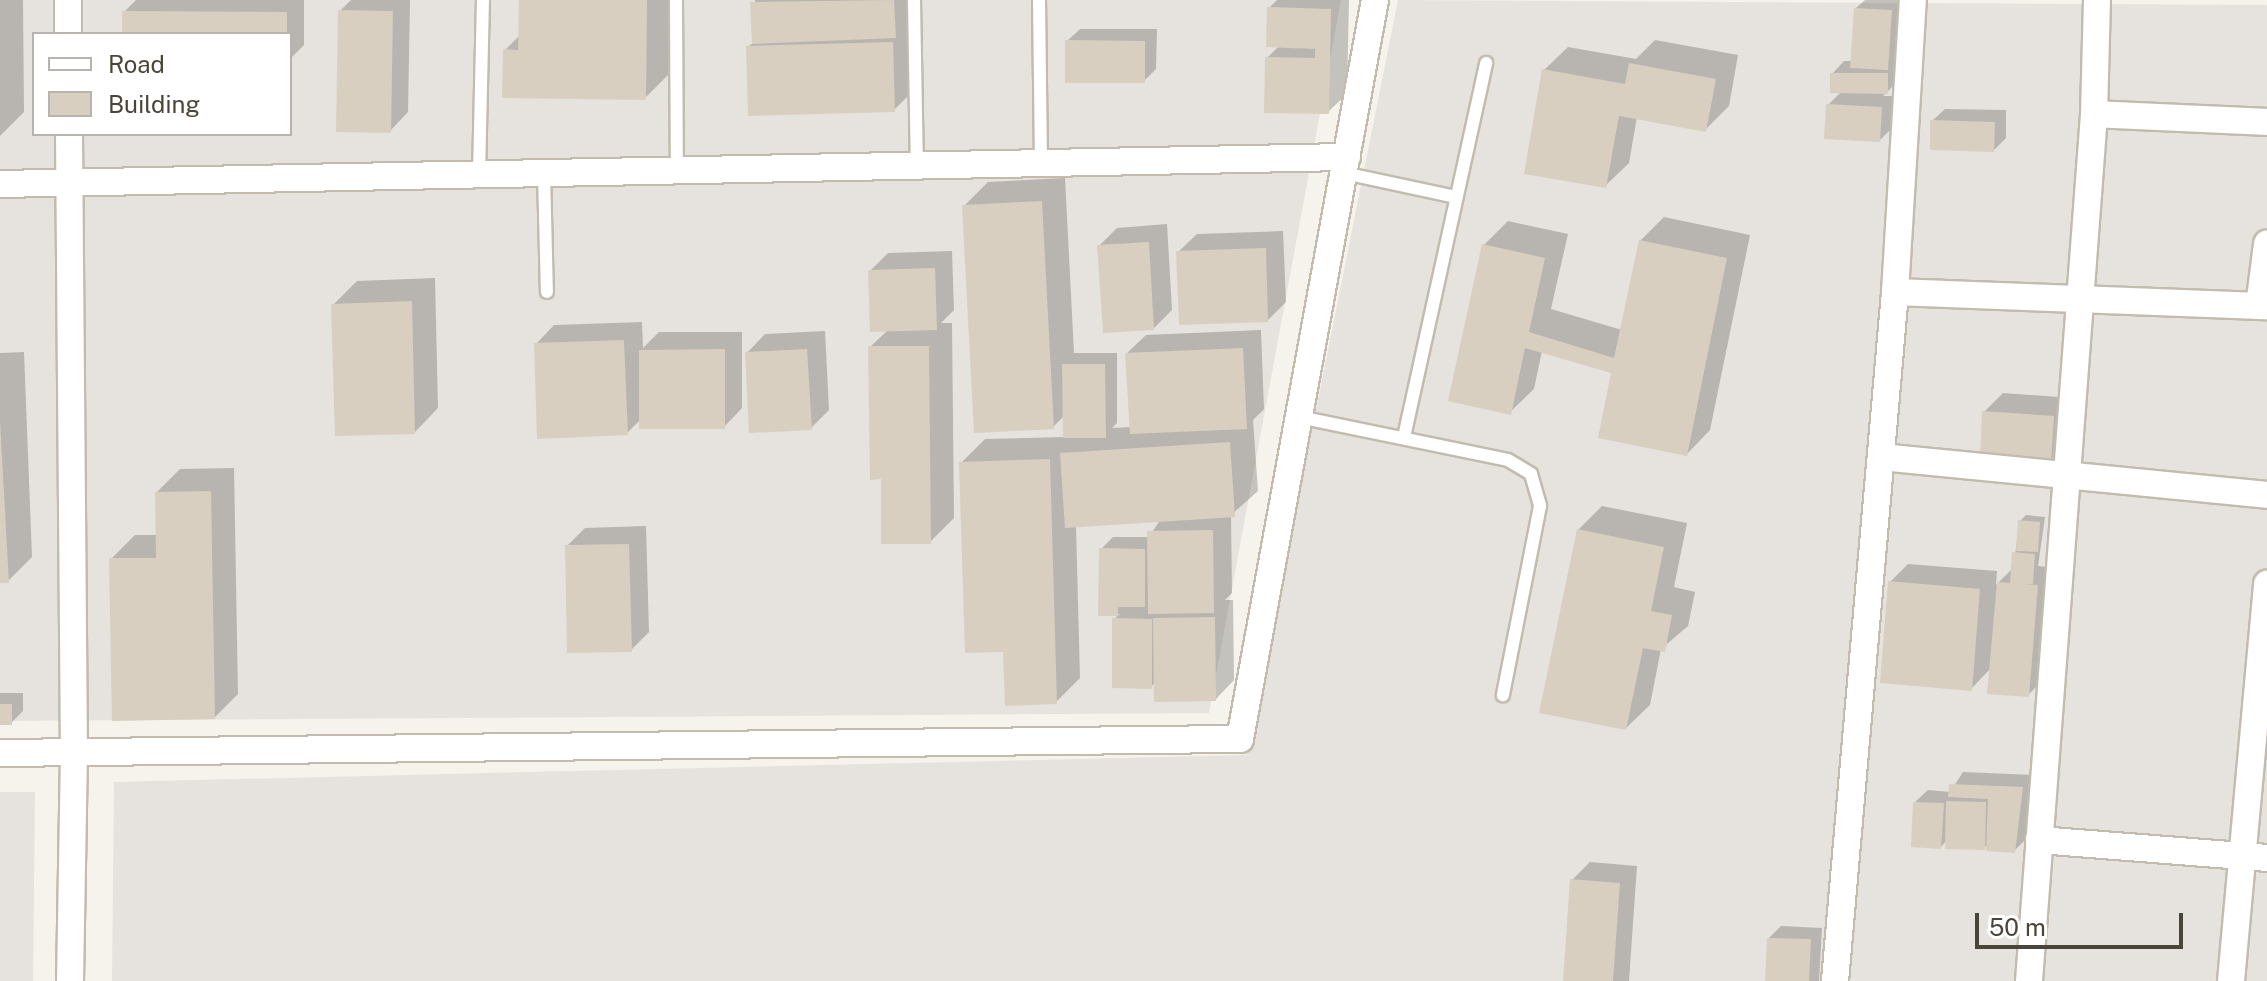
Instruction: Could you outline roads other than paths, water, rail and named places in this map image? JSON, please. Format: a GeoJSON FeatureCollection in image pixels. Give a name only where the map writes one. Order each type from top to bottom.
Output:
{"type":"FeatureCollection","features":[{"type":"Feature","properties":{"kind":"street"},"geometry":{"type":"LineString","coordinates":[[68,0],[68,32]]}},
{"type":"Feature","properties":{"kind":"street"},"geometry":{"type":"LineString","coordinates":[[0,753],[1240,739],[1375,0]]}},
{"type":"Feature","properties":{"kind":"street"},"geometry":{"type":"LineString","coordinates":[[1835,981],[1895,292],[1913,0]]}},
{"type":"Feature","properties":{"kind":"street"},"geometry":{"type":"LineString","coordinates":[[2029,981],[2064,472],[2094,114],[2097,0]]}},
{"type":"Feature","properties":{"kind":"street"},"geometry":{"type":"LineString","coordinates":[[2094,114],[2267,122]]}},
{"type":"Feature","properties":{"kind":"street"},"geometry":{"type":"LineString","coordinates":[[69,136],[74,752],[70,981]]}},
{"type":"Feature","properties":{"kind":"street"},"geometry":{"type":"LineString","coordinates":[[0,184],[1041,163],[1345,165]]}},
{"type":"Feature","properties":{"kind":"street"},"geometry":{"type":"LineString","coordinates":[[1895,292],[2079,296],[2263,306],[2267,244]]}},
{"type":"Feature","properties":{"kind":"street"},"geometry":{"type":"LineString","coordinates":[[1881,457],[2064,472],[2267,495]]}},
{"type":"Feature","properties":{"kind":"street"},"geometry":{"type":"LineString","coordinates":[[2231,981],[2255,857],[2267,584]]}},
{"type":"Feature","properties":{"kind":"street"},"geometry":{"type":"LineString","coordinates":[[2039,840],[2255,857]]}},
{"type":"Feature","properties":{"kind":"lane"},"geometry":{"type":"LineString","coordinates":[[479,175],[483,0]]}},
{"type":"Feature","properties":{"kind":"lane"},"geometry":{"type":"LineString","coordinates":[[676,0],[677,170]]}},
{"type":"Feature","properties":{"kind":"lane"},"geometry":{"type":"LineString","coordinates":[[914,0],[917,166]]}},
{"type":"Feature","properties":{"kind":"lane"},"geometry":{"type":"LineString","coordinates":[[1039,0],[1041,163]]}},
{"type":"Feature","properties":{"kind":"lane"},"geometry":{"type":"LineString","coordinates":[[1404,437],[1486,63]]}},
{"type":"Feature","properties":{"kind":"lane"},"geometry":{"type":"LineString","coordinates":[[1345,165],[1456,197]]}},
{"type":"Feature","properties":{"kind":"lane"},"geometry":{"type":"LineString","coordinates":[[544,173],[547,292]]}},
{"type":"Feature","properties":{"kind":"lane"},"geometry":{"type":"LineString","coordinates":[[1299,417],[1508,460],[1531,474],[1540,506],[1503,695]]}}]}
